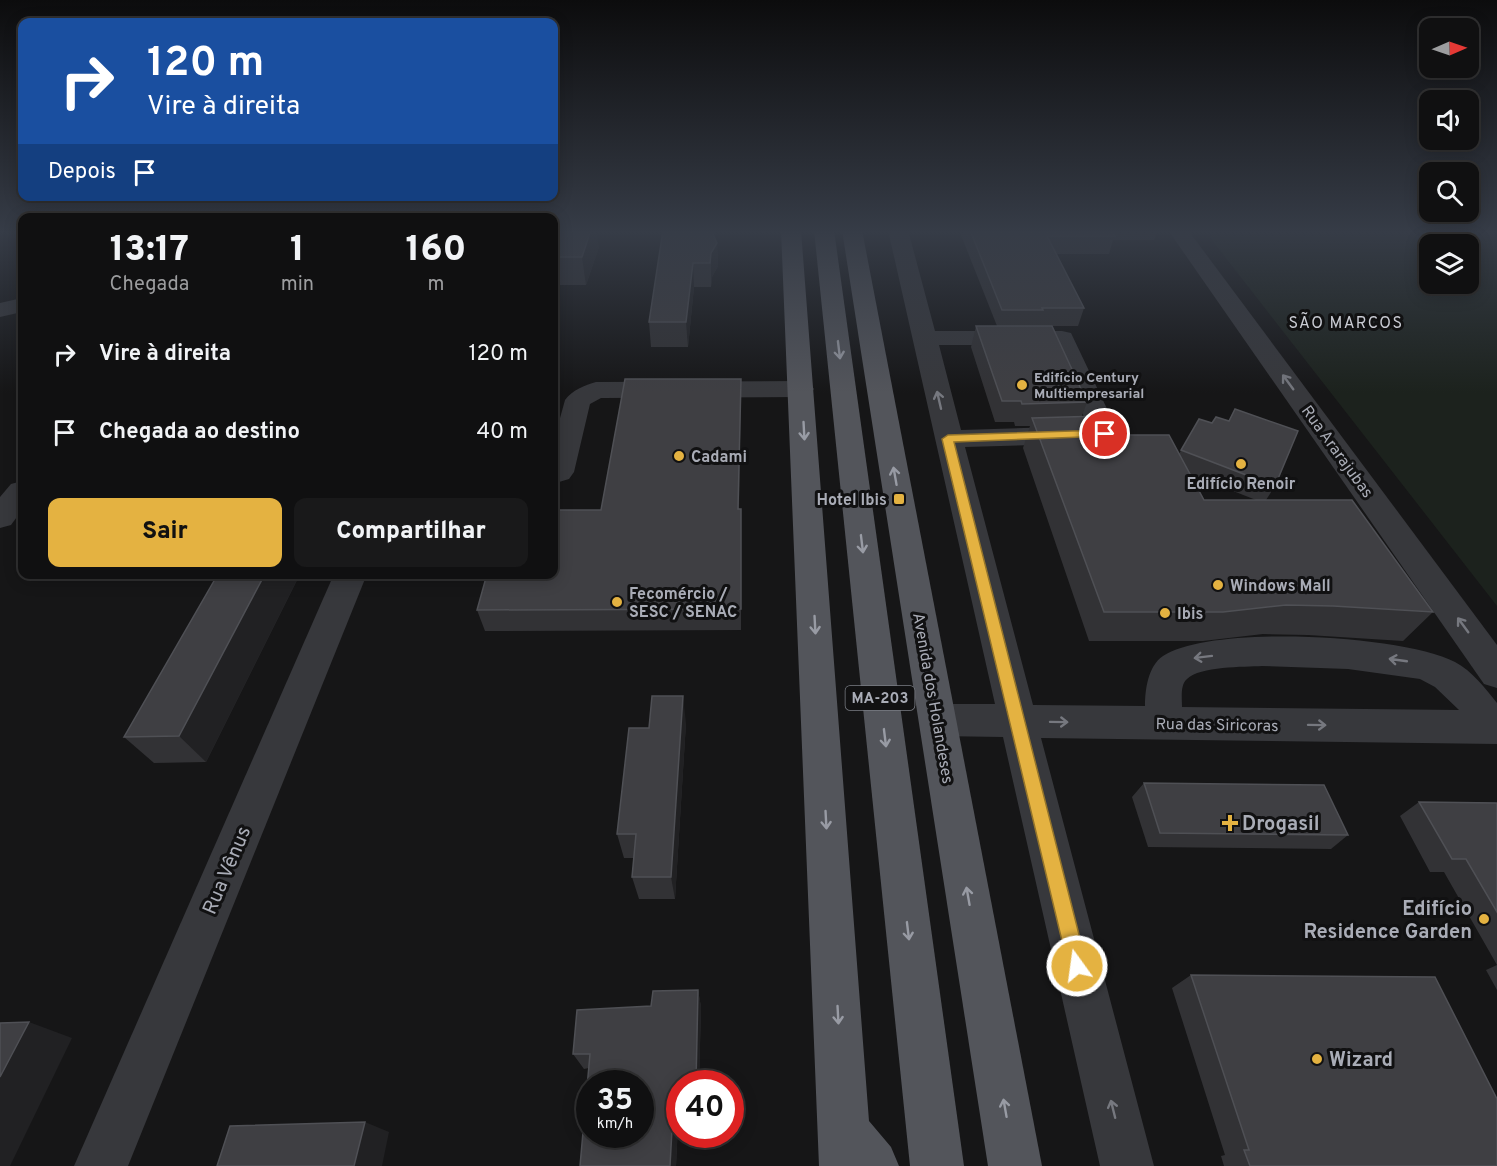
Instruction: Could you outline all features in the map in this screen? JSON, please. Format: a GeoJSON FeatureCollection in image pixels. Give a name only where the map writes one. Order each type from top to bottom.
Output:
{"type":"FeatureCollection","features":[{"type":"Feature","properties":{"kind":"main road"},"geometry":{"type":"LineString","coordinates":[[795,284],[854,1154]]}},
{"type":"Feature","properties":{"kind":"main road","name":"MA-203"},"geometry":{"type":"LineString","coordinates":[[831,284],[937,1166]]}},
{"type":"Feature","properties":{"kind":"main road","name":"Avenida dos Holandeses"},"geometry":{"type":"LineString","coordinates":[[862,284],[1015,1166]]}},
{"type":"Feature","properties":{"kind":"main road"},"geometry":{"type":"LineString","coordinates":[[799,351],[814,329],[834,310]]}},
{"type":"Feature","properties":{"kind":"street"},"geometry":{"type":"LineString","coordinates":[[911,284],[1127,1166]]}},
{"type":"Feature","properties":{"kind":"street","name":"Rua Ararajubas"},"geometry":{"type":"LineString","coordinates":[[1217,284],[1497,673]]}},
{"type":"Feature","properties":{"kind":"street"},"geometry":{"type":"LineString","coordinates":[[0,310],[18,306]]}},
{"type":"Feature","properties":{"kind":"street"},"geometry":{"type":"LineString","coordinates":[[924,338],[1062,338],[1105,434],[948,439]]}},
{"type":"Feature","properties":{"kind":"street"},"geometry":{"type":"LineString","coordinates":[[559,472],[578,400],[596,390],[801,389]]}},
{"type":"Feature","properties":{"kind":"street"},"geometry":{"type":"LineString","coordinates":[[0,493],[18,487]]}},
{"type":"Feature","properties":{"kind":"street"},"geometry":{"type":"LineString","coordinates":[[0,517],[18,496]]}},
{"type":"Feature","properties":{"kind":"street","name":"Rua Vênus"},"geometry":{"type":"LineString","coordinates":[[101,1166],[349,579]]}},
{"type":"Feature","properties":{"kind":"street"},"geometry":{"type":"LineString","coordinates":[[1164,723],[1164,692],[1168,676],[1174,667],[1184,661],[1209,656],[1338,652],[1425,664],[1441,671],[1457,682],[1495,727]]}},
{"type":"Feature","properties":{"kind":"street","name":"Rua das Siricoras"},"geometry":{"type":"LineString","coordinates":[[938,720],[1495,727]]}},
{"type":"Feature","properties":{"kind":"shaded area"},"geometry":{"type":"Polygon","coordinates":[[[1246,284],[1419,284],[1419,294],[1479,294],[1479,284],[1497,284],[1497,606],[1246,284]]]}},
{"type":"Feature","properties":{"kind":"building"},"geometry":{"type":"Polygon","coordinates":[[[655,284],[690,284],[686,322],[649,322],[655,284]]]}},
{"type":"Feature","properties":{"kind":"building"},"geometry":{"type":"Polygon","coordinates":[[[992,284],[1072,284],[1084,308],[1042,308],[1043,310],[1002,310],[992,284]]]}},
{"type":"Feature","properties":{"kind":"building"},"geometry":{"type":"Polygon","coordinates":[[[976,326],[1052,326],[1087,402],[1022,404],[1021,401],[1002,401],[976,326]]]}},
{"type":"Feature","properties":{"kind":"building"},"geometry":{"type":"Polygon","coordinates":[[[625,379],[741,379],[738,509],[741,509],[741,609],[477,610],[486,579],[558,579],[558,510],[601,510],[625,379]]]}},
{"type":"Feature","properties":{"kind":"building"},"geometry":{"type":"Polygon","coordinates":[[[1235,409],[1298,431],[1275,486],[1181,450],[1199,419],[1212,423],[1216,417],[1229,421],[1235,409]]]}},
{"type":"Feature","properties":{"kind":"building","name":"Windows Mall"},"geometry":{"type":"Polygon","coordinates":[[[1100,416],[1109,435],[1169,435],[1204,500],[1352,500],[1433,612],[1286,605],[1223,612],[1104,612],[1032,418],[1100,416]]]}},
{"type":"Feature","properties":{"kind":"building"},"geometry":{"type":"Polygon","coordinates":[[[215,579],[262,579],[179,736],[124,737],[215,579]]]}},
{"type":"Feature","properties":{"kind":"building"},"geometry":{"type":"Polygon","coordinates":[[[652,696],[683,696],[671,877],[632,877],[636,834],[617,834],[629,728],[649,728],[652,696]]]}},
{"type":"Feature","properties":{"kind":"building","name":"Drogasil"},"geometry":{"type":"Polygon","coordinates":[[[1144,783],[1324,785],[1348,835],[1160,833],[1144,783]]]}},
{"type":"Feature","properties":{"kind":"building"},"geometry":{"type":"Polygon","coordinates":[[[1419,802],[1497,803],[1497,912],[1466,859],[1452,859],[1419,802]]]}},
{"type":"Feature","properties":{"kind":"building","name":"Wizard"},"geometry":{"type":"Polygon","coordinates":[[[1191,975],[1435,977],[1497,1099],[1497,1166],[1250,1166],[1244,1150],[1249,1150],[1191,975]]]}},
{"type":"Feature","properties":{"kind":"building"},"geometry":{"type":"Polygon","coordinates":[[[698,990],[696,1070],[666,1070],[666,1148],[671,1148],[670,1166],[580,1166],[582,1148],[654,1148],[654,1070],[589,1070],[590,1054],[573,1054],[577,1010],[651,1006],[653,991],[698,990]]]}},
{"type":"Feature","properties":{"kind":"building"},"geometry":{"type":"Polygon","coordinates":[[[29,1022],[0,1077],[0,1023],[29,1022]]]}},
{"type":"Feature","properties":{"kind":"building"},"geometry":{"type":"Polygon","coordinates":[[[365,1122],[354,1166],[217,1166],[230,1126],[365,1122]]]}},
{"type":"Feature","properties":{"kind":"place","name":"Edifício Century Multiempresarial"},"geometry":{"type":"Point","coordinates":[1022,385]}},
{"type":"Feature","properties":{"kind":"place","name":"Cadami"},"geometry":{"type":"Point","coordinates":[679,456]}},
{"type":"Feature","properties":{"kind":"place","name":"Edifício Renoir"},"geometry":{"type":"Point","coordinates":[1241,464]}},
{"type":"Feature","properties":{"kind":"place","name":"Hotel Ibis"},"geometry":{"type":"Point","coordinates":[899,499]}},
{"type":"Feature","properties":{"kind":"place","name":"Windows Mall"},"geometry":{"type":"Point","coordinates":[1218,585]}},
{"type":"Feature","properties":{"kind":"place","name":"Fecomércio / SESC / SENAC"},"geometry":{"type":"Point","coordinates":[617,602]}},
{"type":"Feature","properties":{"kind":"place","name":"Ibis"},"geometry":{"type":"Point","coordinates":[1165,613]}},
{"type":"Feature","properties":{"kind":"place","name":"Drogasil"},"geometry":{"type":"Point","coordinates":[1230,823]}},
{"type":"Feature","properties":{"kind":"place","name":"Edifício Residence Garden"},"geometry":{"type":"Point","coordinates":[1484,919]}},
{"type":"Feature","properties":{"kind":"place","name":"Wizard"},"geometry":{"type":"Point","coordinates":[1317,1059]}},
{"type":"Feature","properties":{"kind":"district","name":"SÃO MARCOS"},"geometry":{"type":"Point","coordinates":[1346,322]}},
{"type":"Feature","properties":{"kind":"route"},"geometry":{"type":"LineString","coordinates":[[1077,966],[948,439],[1105,434]]}}]}
